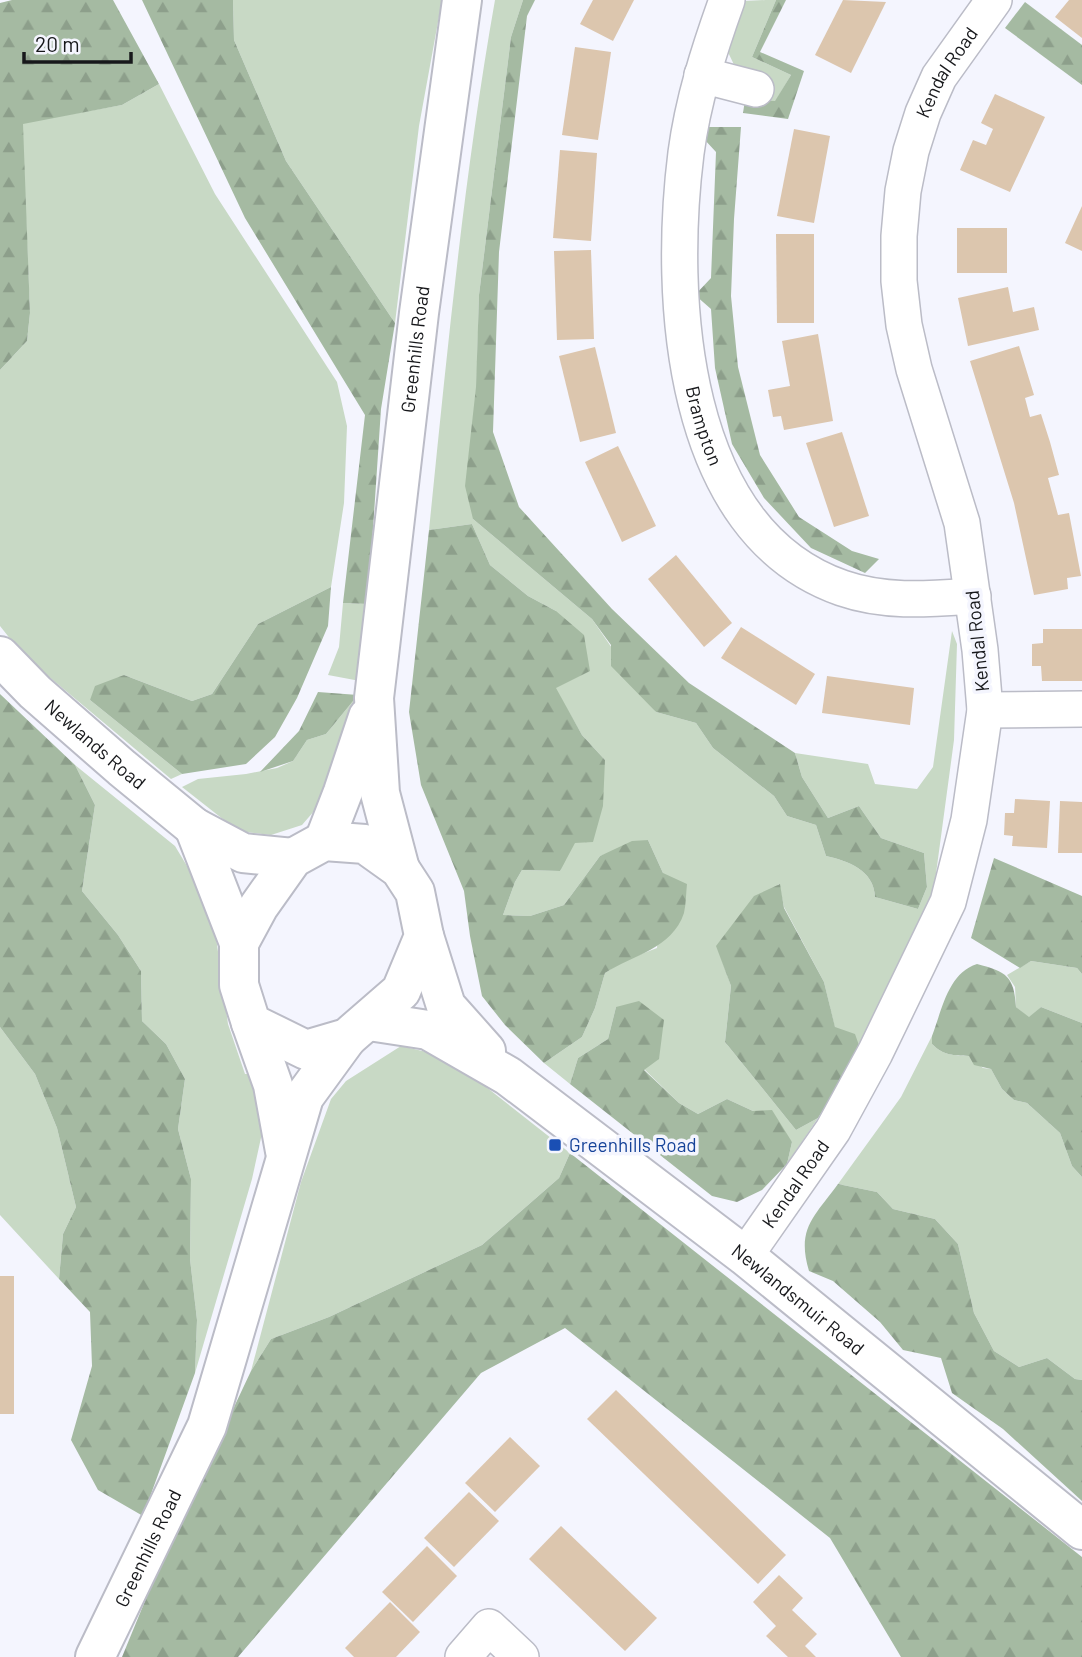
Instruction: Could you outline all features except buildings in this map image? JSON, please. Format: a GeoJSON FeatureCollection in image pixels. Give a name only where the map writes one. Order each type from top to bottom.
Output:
{"type":"FeatureCollection","features":[{"type":"Feature","properties":{"kind":"street","name":"Greenhills Road"},"geometry":{"type":"LineString","coordinates":[[400,869],[380,793],[374,698],[419,313],[462,0]]}},
{"type":"Feature","properties":{"kind":"street","name":"Brampton"},"geometry":{"type":"LineString","coordinates":[[727,0],[702,75],[687,150],[679,268],[683,326],[692,384],[716,462],[743,511],[763,536],[786,557],[813,575],[841,588],[872,596],[903,600],[973,596]]}},
{"type":"Feature","properties":{"kind":"street","name":"Kendal Road"},"geometry":{"type":"LineString","coordinates":[[745,1256],[833,1130],[886,1031],[948,902],[969,820],[985,710],[973,596],[962,523],[914,369],[904,325],[899,281],[899,236],[903,191],[923,113],[939,77],[994,0]]}},
{"type":"Feature","properties":{"kind":"street"},"geometry":{"type":"LineString","coordinates":[[702,75],[756,89]]}},
{"type":"Feature","properties":{"kind":"street","name":"Newlands Road"},"geometry":{"type":"LineString","coordinates":[[0,656],[35,692],[194,827],[243,853],[308,849]]}},
{"type":"Feature","properties":{"kind":"street","name":"Greenhills Road"},"geometry":{"type":"LineString","coordinates":[[308,849],[343,792],[374,698]]}},
{"type":"Feature","properties":{"kind":"street"},"geometry":{"type":"LineString","coordinates":[[985,710],[1082,709]]}},
{"type":"Feature","properties":{"kind":"street","name":"Newlands Road"},"geometry":{"type":"LineString","coordinates":[[194,827],[239,943]]}},
{"type":"Feature","properties":{"kind":"street"},"geometry":{"type":"LineString","coordinates":[[365,844],[400,869],[415,892],[424,936],[401,991],[358,1029],[306,1050],[251,1023],[239,985],[239,943],[259,906],[308,849],[365,844]]}},
{"type":"Feature","properties":{"kind":"street","name":"Newlandsmuir Road"},"geometry":{"type":"LineString","coordinates":[[424,936],[446,1006],[508,1076]]}},
{"type":"Feature","properties":{"kind":"street","name":"Greenhills Road"},"geometry":{"type":"LineString","coordinates":[[251,1023],[273,1085],[286,1157]]}},
{"type":"Feature","properties":{"kind":"street","name":"Greenhills Road"},"geometry":{"type":"LineString","coordinates":[[95,1657],[207,1426],[304,1097],[358,1029]]}},
{"type":"Feature","properties":{"kind":"street","name":"Newlandsmuir Road"},"geometry":{"type":"LineString","coordinates":[[358,1029],[428,1030],[508,1076],[745,1256],[1082,1530]]}},
{"type":"Feature","properties":{"kind":"street"},"geometry":{"type":"LineString","coordinates":[[463,1657],[489,1627],[521,1657]]}},
{"type":"Feature","properties":{"kind":"green space"},"geometry":{"type":"Polygon","coordinates":[[[12,0],[113,0],[159,84],[122,105],[23,124],[30,313],[27,341],[0,370],[0,3],[12,0]]]}},
{"type":"Feature","properties":{"kind":"green space"},"geometry":{"type":"Polygon","coordinates":[[[142,0],[233,0],[234,40],[286,161],[395,323],[381,409],[368,604],[343,603],[365,415],[245,218],[142,0]]]}},
{"type":"Feature","properties":{"kind":"green space"},"geometry":{"type":"Polygon","coordinates":[[[233,0],[442,0],[419,126],[395,323],[286,161],[234,40],[233,0]]]}},
{"type":"Feature","properties":{"kind":"green space"},"geometry":{"type":"Polygon","coordinates":[[[495,0],[523,0],[511,37],[479,295],[473,519],[592,619],[656,712],[696,723],[713,748],[774,796],[787,816],[816,825],[826,856],[851,864],[865,873],[874,888],[875,897],[918,909],[927,887],[924,853],[881,838],[859,806],[828,818],[802,777],[795,753],[868,764],[875,784],[917,789],[933,767],[952,631],[957,644],[954,740],[935,881],[919,934],[861,1051],[835,1028],[824,982],[784,907],[779,884],[717,946],[731,986],[725,1042],[796,1130],[818,1118],[787,1164],[792,1142],[753,1111],[727,1099],[698,1114],[679,1103],[644,1069],[616,1007],[608,1039],[578,1058],[570,1084],[544,1063],[582,1037],[595,1008],[605,973],[623,961],[657,948],[663,873],[648,840],[600,856],[564,905],[530,916],[503,915],[522,870],[560,871],[605,760],[582,735],[555,688],[556,611],[528,596],[490,565],[472,524],[429,530],[465,198],[495,0]]]}},
{"type":"Feature","properties":{"kind":"green space"},"geometry":{"type":"Polygon","coordinates":[[[523,0],[535,0],[527,16],[499,252],[493,432],[519,507],[612,609],[689,683],[795,753],[802,777],[828,818],[859,806],[881,838],[924,853],[927,887],[918,909],[875,897],[874,888],[865,873],[851,864],[826,856],[816,825],[787,816],[774,796],[713,748],[696,723],[656,712],[611,666],[611,645],[592,619],[473,519],[465,486],[476,387],[479,295],[511,37],[523,0]]]}},
{"type":"Feature","properties":{"kind":"green space"},"geometry":{"type":"Polygon","coordinates":[[[776,0],[752,57],[791,75],[775,102],[761,101],[737,71],[726,48],[743,1],[776,0]]]}},
{"type":"Feature","properties":{"kind":"green space"},"geometry":{"type":"Polygon","coordinates":[[[776,0],[786,0],[760,52],[804,71],[788,119],[743,113],[745,100],[775,101],[791,75],[752,57],[776,0]]]}},
{"type":"Feature","properties":{"kind":"green space"},"geometry":{"type":"Polygon","coordinates":[[[1025,2],[1082,45],[1082,85],[1005,28],[1025,2]]]}},
{"type":"Feature","properties":{"kind":"green space"},"geometry":{"type":"Polygon","coordinates":[[[159,84],[215,194],[337,382],[347,426],[344,503],[331,587],[258,624],[212,694],[192,701],[124,675],[90,700],[182,774],[171,779],[23,655],[0,626],[0,370],[27,341],[30,313],[22,123],[122,105],[159,84]]]}},
{"type":"Feature","properties":{"kind":"green space"},"geometry":{"type":"Polygon","coordinates":[[[706,127],[741,127],[731,296],[738,367],[760,455],[799,517],[852,551],[879,559],[865,573],[811,548],[764,498],[732,444],[715,368],[711,309],[695,295],[711,278],[716,152],[704,139],[706,127]]]}},
{"type":"Feature","properties":{"kind":"green space"},"geometry":{"type":"Polygon","coordinates":[[[472,524],[490,565],[528,596],[556,611],[584,635],[590,671],[556,688],[582,735],[605,760],[603,806],[593,842],[575,843],[560,871],[522,870],[503,915],[530,916],[564,905],[600,856],[632,841],[648,840],[663,873],[687,884],[684,913],[671,935],[650,950],[605,973],[595,1008],[582,1037],[544,1063],[505,1025],[482,996],[464,891],[421,785],[409,712],[429,530],[472,524]]]}},
{"type":"Feature","properties":{"kind":"green space"},"geometry":{"type":"Polygon","coordinates":[[[331,587],[328,626],[297,698],[275,737],[246,764],[182,774],[90,700],[95,686],[124,675],[192,701],[212,694],[258,624],[331,587]]]}},
{"type":"Feature","properties":{"kind":"green space"},"geometry":{"type":"Polygon","coordinates":[[[343,603],[368,604],[360,681],[328,675],[339,647],[343,603]]]}},
{"type":"Feature","properties":{"kind":"green space"},"geometry":{"type":"Polygon","coordinates":[[[318,692],[358,695],[326,734],[307,740],[293,761],[260,772],[299,731],[318,692]]]}},
{"type":"Feature","properties":{"kind":"green space"},"geometry":{"type":"Polygon","coordinates":[[[0,694],[75,765],[95,805],[82,891],[118,935],[141,971],[142,1021],[166,1044],[185,1079],[178,1129],[191,1179],[190,1259],[197,1320],[195,1373],[143,1516],[98,1490],[71,1440],[92,1366],[90,1312],[59,1279],[63,1234],[76,1207],[57,1128],[35,1074],[0,1027],[0,694]]]}},
{"type":"Feature","properties":{"kind":"green space"},"geometry":{"type":"Polygon","coordinates":[[[358,695],[321,803],[302,825],[271,835],[238,831],[182,787],[198,779],[246,774],[277,768],[293,761],[307,740],[326,734],[358,695]]]}},
{"type":"Feature","properties":{"kind":"green space"},"geometry":{"type":"Polygon","coordinates":[[[75,765],[175,846],[202,891],[215,930],[228,1024],[245,1074],[259,1074],[266,1115],[252,1179],[195,1373],[197,1320],[190,1259],[191,1179],[178,1129],[185,1079],[166,1044],[142,1021],[141,971],[118,935],[82,891],[95,805],[75,765]]]}},
{"type":"Feature","properties":{"kind":"green space"},"geometry":{"type":"Polygon","coordinates":[[[994,858],[1082,896],[1082,974],[1077,968],[1031,961],[1020,968],[971,938],[994,858]]]}},
{"type":"Feature","properties":{"kind":"green space"},"geometry":{"type":"Polygon","coordinates":[[[780,884],[784,908],[824,982],[835,1027],[855,1034],[861,1051],[818,1118],[796,1130],[725,1042],[731,986],[716,946],[754,896],[780,884]]]}},
{"type":"Feature","properties":{"kind":"green space"},"geometry":{"type":"Polygon","coordinates":[[[1031,961],[1077,968],[1082,974],[1082,1023],[1041,1007],[1029,1018],[1016,1007],[1015,987],[1007,975],[1031,961]]]}},
{"type":"Feature","properties":{"kind":"green space"},"geometry":{"type":"Polygon","coordinates":[[[977,964],[1007,977],[1013,988],[1016,1007],[1029,1017],[1041,1007],[1082,1023],[1082,1177],[1072,1166],[1060,1133],[1027,1103],[1014,1100],[1002,1089],[991,1069],[974,1065],[969,1056],[945,1053],[932,1044],[932,1036],[947,994],[959,975],[977,964]]]}},
{"type":"Feature","properties":{"kind":"green space"},"geometry":{"type":"Polygon","coordinates":[[[639,1001],[664,1020],[659,1059],[644,1070],[679,1103],[698,1114],[727,1099],[753,1111],[772,1110],[792,1142],[787,1164],[762,1190],[737,1202],[712,1196],[570,1084],[578,1058],[608,1039],[616,1007],[639,1001]]]}},
{"type":"Feature","properties":{"kind":"green space"},"geometry":{"type":"Polygon","coordinates":[[[0,1027],[35,1074],[57,1128],[76,1207],[63,1234],[59,1279],[0,1215],[0,1027]]]}},
{"type":"Feature","properties":{"kind":"green space"},"geometry":{"type":"Polygon","coordinates":[[[932,1036],[932,1044],[941,1051],[969,1056],[983,1068],[991,1069],[1002,1089],[1014,1100],[1027,1103],[1060,1133],[1072,1166],[1082,1177],[1082,1380],[1075,1379],[1047,1358],[1019,1367],[994,1351],[974,1313],[958,1244],[935,1219],[893,1209],[877,1192],[838,1184],[901,1097],[932,1036]]]}},
{"type":"Feature","properties":{"kind":"green space"},"geometry":{"type":"Polygon","coordinates":[[[401,1046],[448,1057],[570,1153],[559,1178],[482,1245],[329,1317],[271,1339],[251,1371],[301,1182],[331,1099],[346,1081],[401,1046]]]}},
{"type":"Feature","properties":{"kind":"green space"},"geometry":{"type":"Polygon","coordinates":[[[570,1153],[1082,1557],[1082,1657],[901,1657],[830,1538],[565,1328],[481,1373],[238,1657],[122,1657],[161,1562],[251,1371],[271,1339],[329,1317],[482,1245],[559,1178],[570,1153]]]}},
{"type":"Feature","properties":{"kind":"green space"},"geometry":{"type":"Polygon","coordinates":[[[838,1184],[877,1192],[893,1209],[935,1219],[958,1244],[974,1313],[994,1351],[1019,1367],[1047,1358],[1075,1379],[1082,1380],[1082,1501],[1003,1429],[952,1393],[941,1358],[903,1350],[880,1322],[833,1281],[809,1271],[806,1233],[815,1214],[838,1184]]]}},
{"type":"Feature","properties":{"kind":"place","name":"Greenhills Road"},"geometry":{"type":"Point","coordinates":[555,1145]}}]}
